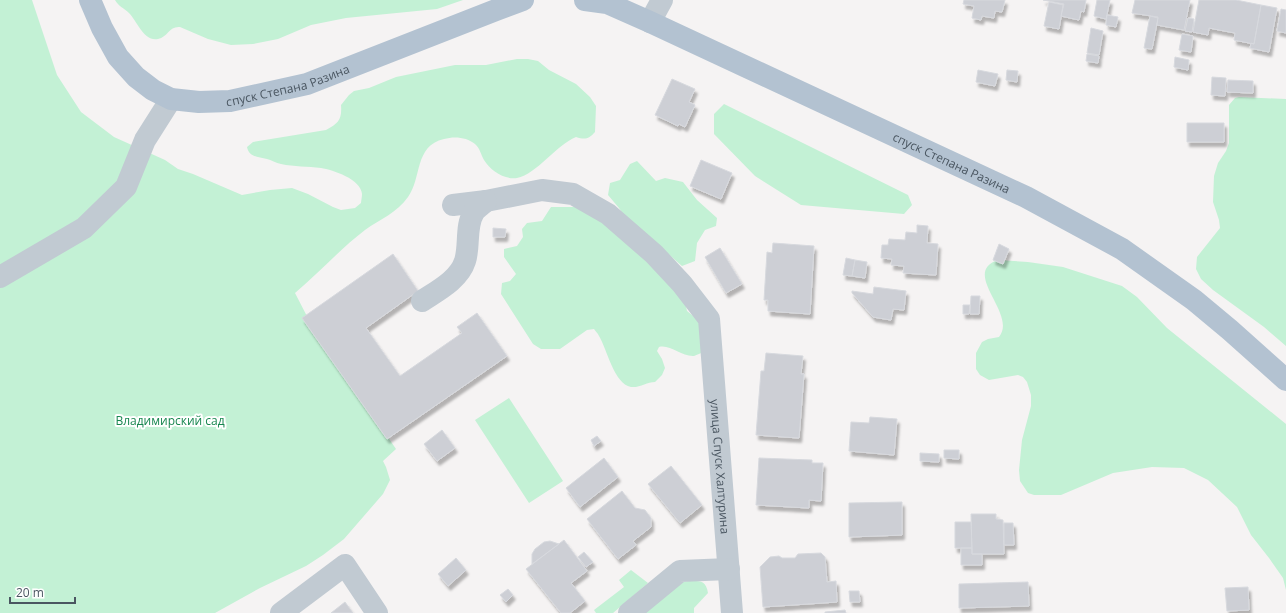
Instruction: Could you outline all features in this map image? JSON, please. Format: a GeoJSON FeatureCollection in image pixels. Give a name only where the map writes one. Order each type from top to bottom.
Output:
{"type":"FeatureCollection","features":[{"type":"Feature","properties":{"kind":"main road","name":"спуск Степана Разина"},"geometry":{"type":"LineString","coordinates":[[90,0],[102,28],[118,57],[136,77],[153,90],[172,99],[199,102],[230,100],[307,84],[523,0]]}},
{"type":"Feature","properties":{"kind":"main road","name":"спуск Степана Разина"},"geometry":{"type":"LineString","coordinates":[[585,0],[607,3],[650,22],[1026,197],[1122,249],[1194,300],[1286,380]]}},
{"type":"Feature","properties":{"kind":"street"},"geometry":{"type":"LineString","coordinates":[[650,22],[662,0]]}},
{"type":"Feature","properties":{"kind":"street"},"geometry":{"type":"LineString","coordinates":[[0,277],[84,228],[126,187],[145,140],[172,99]]}},
{"type":"Feature","properties":{"kind":"street","name":"улица Спуск Халтурина"},"geometry":{"type":"LineString","coordinates":[[486,202],[542,190],[572,194],[608,214],[654,254],[682,284],[710,319],[732,613]]}},
{"type":"Feature","properties":{"kind":"street"},"geometry":{"type":"LineString","coordinates":[[453,205],[486,202]]}},
{"type":"Feature","properties":{"kind":"street"},"geometry":{"type":"LineString","coordinates":[[422,301],[456,276],[465,262],[470,224],[474,212],[486,202]]}},
{"type":"Feature","properties":{"kind":"street"},"geometry":{"type":"LineString","coordinates":[[281,613],[345,565],[377,613]]}},
{"type":"Feature","properties":{"kind":"street"},"geometry":{"type":"LineString","coordinates":[[629,613],[680,571],[729,569]]}},
{"type":"Feature","properties":{"kind":"green space","name":"Владимирский сад"},"geometry":{"type":"Polygon","coordinates":[[[0,0],[32,0],[57,75],[81,112],[114,137],[165,160],[178,169],[242,195],[292,188],[341,210],[355,208],[361,203],[362,194],[357,184],[346,176],[321,168],[279,164],[269,159],[252,155],[247,147],[253,142],[326,130],[337,123],[341,114],[341,105],[354,91],[369,88],[396,77],[455,65],[486,65],[517,59],[528,59],[538,61],[549,70],[576,84],[590,97],[596,106],[595,132],[593,134],[587,138],[576,137],[569,141],[532,171],[517,178],[502,176],[494,171],[484,160],[477,146],[468,140],[452,138],[434,143],[423,155],[412,189],[404,203],[394,212],[356,237],[295,293],[312,326],[396,449],[383,461],[390,480],[383,494],[344,539],[323,555],[306,566],[260,588],[215,613],[0,613],[0,0]]]}},
{"type":"Feature","properties":{"kind":"green space"},"geometry":{"type":"Polygon","coordinates":[[[115,0],[463,0],[437,9],[346,18],[311,25],[278,39],[253,44],[231,45],[208,39],[180,27],[173,28],[161,38],[153,39],[141,30],[129,13],[115,0]]]}},
{"type":"Feature","properties":{"kind":"green space"},"geometry":{"type":"Polygon","coordinates":[[[1235,98],[1286,99],[1286,346],[1264,327],[1213,290],[1201,279],[1196,269],[1197,257],[1220,228],[1213,202],[1214,176],[1218,163],[1226,151],[1229,143],[1229,105],[1235,98]]]}},
{"type":"Feature","properties":{"kind":"green space"},"geometry":{"type":"Polygon","coordinates":[[[724,104],[908,195],[912,205],[904,214],[801,205],[755,176],[714,134],[714,114],[724,104]]]}},
{"type":"Feature","properties":{"kind":"green space"},"geometry":{"type":"Polygon","coordinates":[[[637,161],[656,181],[665,178],[683,182],[697,200],[717,218],[716,226],[705,230],[697,243],[695,261],[682,266],[650,238],[631,226],[608,195],[610,183],[620,180],[630,164],[637,161]]]}},
{"type":"Feature","properties":{"kind":"green space"},"geometry":{"type":"Polygon","coordinates":[[[551,207],[581,207],[607,220],[684,296],[687,311],[702,323],[703,352],[690,356],[667,347],[659,347],[657,351],[665,368],[662,375],[655,382],[637,387],[631,387],[620,380],[598,334],[594,329],[587,330],[560,349],[541,349],[533,344],[501,294],[502,283],[510,281],[516,274],[504,257],[504,249],[517,246],[523,237],[522,229],[527,223],[542,221],[551,207]]]}},
{"type":"Feature","properties":{"kind":"green space"},"geometry":{"type":"Polygon","coordinates":[[[998,260],[1028,262],[1063,267],[1122,286],[1137,297],[1167,328],[1286,424],[1286,590],[1283,578],[1251,535],[1237,507],[1208,480],[1184,468],[1152,467],[1113,473],[1061,495],[1034,495],[1028,493],[1020,481],[1019,470],[1022,440],[1031,406],[1031,395],[1027,382],[1023,377],[1018,375],[989,380],[980,375],[976,369],[976,353],[982,342],[999,337],[1003,328],[1002,317],[991,295],[985,274],[988,266],[998,260]]]}},
{"type":"Feature","properties":{"kind":"green space"},"geometry":{"type":"Polygon","coordinates":[[[509,398],[563,481],[529,503],[475,420],[509,398]]]}},
{"type":"Feature","properties":{"kind":"green space"},"geometry":{"type":"Polygon","coordinates":[[[631,570],[648,583],[613,613],[596,613],[594,610],[624,587],[619,580],[631,570]]]}},
{"type":"Feature","properties":{"kind":"green space"},"geometry":{"type":"Polygon","coordinates":[[[689,581],[704,583],[708,593],[694,608],[694,613],[644,613],[683,582],[689,581]]]}},
{"type":"Feature","properties":{"kind":"building"},"geometry":{"type":"Polygon","coordinates":[[[964,0],[1005,0],[1002,12],[995,11],[994,18],[982,16],[981,20],[972,18],[974,6],[963,4],[964,0]]]}},
{"type":"Feature","properties":{"kind":"building"},"geometry":{"type":"Polygon","coordinates":[[[1043,0],[1086,0],[1084,12],[1081,11],[1079,20],[1061,16],[1064,4],[1043,0]]]}},
{"type":"Feature","properties":{"kind":"building"},"geometry":{"type":"Polygon","coordinates":[[[1097,0],[1110,0],[1106,19],[1094,16],[1097,0]]]}},
{"type":"Feature","properties":{"kind":"building"},"geometry":{"type":"Polygon","coordinates":[[[1135,0],[1190,0],[1184,30],[1157,25],[1158,17],[1132,13],[1135,0]]]}},
{"type":"Feature","properties":{"kind":"building"},"geometry":{"type":"Polygon","coordinates":[[[1199,0],[1236,0],[1261,5],[1254,44],[1234,40],[1235,33],[1209,28],[1208,35],[1193,32],[1199,0]]]}},
{"type":"Feature","properties":{"kind":"building"},"geometry":{"type":"Polygon","coordinates":[[[1049,2],[1063,5],[1059,29],[1044,26],[1049,2]]]}},
{"type":"Feature","properties":{"kind":"building"},"geometry":{"type":"Polygon","coordinates":[[[1261,5],[1277,8],[1269,52],[1250,48],[1251,43],[1254,44],[1261,5]]]}},
{"type":"Feature","properties":{"kind":"building"},"geometry":{"type":"Polygon","coordinates":[[[1281,9],[1286,10],[1286,33],[1277,31],[1281,9]]]}},
{"type":"Feature","properties":{"kind":"building"},"geometry":{"type":"Polygon","coordinates":[[[1107,15],[1118,17],[1116,27],[1106,25],[1107,15]]]}},
{"type":"Feature","properties":{"kind":"building"},"geometry":{"type":"Polygon","coordinates":[[[1150,16],[1158,18],[1152,49],[1144,48],[1150,16]]]}},
{"type":"Feature","properties":{"kind":"building"},"geometry":{"type":"Polygon","coordinates":[[[1188,18],[1194,19],[1192,32],[1185,31],[1188,18]]]}},
{"type":"Feature","properties":{"kind":"building"},"geometry":{"type":"Polygon","coordinates":[[[1091,28],[1103,31],[1099,55],[1087,53],[1091,28]]]}},
{"type":"Feature","properties":{"kind":"building"},"geometry":{"type":"Polygon","coordinates":[[[1182,34],[1193,36],[1191,52],[1179,50],[1182,34]]]}},
{"type":"Feature","properties":{"kind":"building"},"geometry":{"type":"Polygon","coordinates":[[[1087,54],[1099,56],[1098,63],[1086,61],[1087,54]]]}},
{"type":"Feature","properties":{"kind":"building"},"geometry":{"type":"Polygon","coordinates":[[[1175,57],[1189,60],[1188,70],[1174,67],[1175,57]]]}},
{"type":"Feature","properties":{"kind":"building"},"geometry":{"type":"Polygon","coordinates":[[[978,70],[998,74],[995,86],[976,82],[978,70]]]}},
{"type":"Feature","properties":{"kind":"building"},"geometry":{"type":"Polygon","coordinates":[[[1007,70],[1018,71],[1017,82],[1006,80],[1007,70]]]}},
{"type":"Feature","properties":{"kind":"building"},"geometry":{"type":"Polygon","coordinates":[[[1212,77],[1226,78],[1225,96],[1211,95],[1212,77]]]}},
{"type":"Feature","properties":{"kind":"building"},"geometry":{"type":"Polygon","coordinates":[[[672,79],[695,89],[689,102],[695,105],[685,127],[679,124],[678,126],[655,115],[672,79]]]}},
{"type":"Feature","properties":{"kind":"building"},"geometry":{"type":"Polygon","coordinates":[[[1228,80],[1253,81],[1253,93],[1227,92],[1228,80]]]}},
{"type":"Feature","properties":{"kind":"building"},"geometry":{"type":"Polygon","coordinates":[[[1187,123],[1224,123],[1224,142],[1187,142],[1187,123]]]}},
{"type":"Feature","properties":{"kind":"building"},"geometry":{"type":"Polygon","coordinates":[[[701,160],[732,173],[721,199],[690,186],[701,160]]]}},
{"type":"Feature","properties":{"kind":"building"},"geometry":{"type":"Polygon","coordinates":[[[917,225],[928,226],[927,243],[938,244],[936,275],[903,273],[904,266],[891,265],[892,259],[881,258],[882,245],[888,245],[889,239],[905,240],[906,232],[917,233],[917,225]]]}},
{"type":"Feature","properties":{"kind":"building"},"geometry":{"type":"Polygon","coordinates":[[[493,228],[506,229],[505,237],[493,237],[493,228]]]}},
{"type":"Feature","properties":{"kind":"building"},"geometry":{"type":"Polygon","coordinates":[[[773,243],[814,246],[810,314],[768,311],[768,300],[764,300],[767,252],[772,253],[773,243]]]}},
{"type":"Feature","properties":{"kind":"building"},"geometry":{"type":"Polygon","coordinates":[[[999,244],[1009,249],[1003,264],[993,260],[999,244]]]}},
{"type":"Feature","properties":{"kind":"building"},"geometry":{"type":"Polygon","coordinates":[[[720,248],[742,284],[726,293],[705,257],[720,248]]]}},
{"type":"Feature","properties":{"kind":"building"},"geometry":{"type":"Polygon","coordinates":[[[393,254],[418,291],[366,328],[400,376],[462,333],[457,327],[477,313],[507,356],[387,439],[302,318],[393,254]]]}},
{"type":"Feature","properties":{"kind":"building"},"geometry":{"type":"Polygon","coordinates":[[[846,258],[855,260],[852,276],[843,275],[846,258]]]}},
{"type":"Feature","properties":{"kind":"building"},"geometry":{"type":"Polygon","coordinates":[[[855,260],[867,262],[865,278],[852,276],[855,260]]]}},
{"type":"Feature","properties":{"kind":"building"},"geometry":{"type":"Polygon","coordinates":[[[874,287],[906,291],[904,310],[893,309],[891,320],[873,317],[852,293],[852,291],[873,294],[874,287]]]}},
{"type":"Feature","properties":{"kind":"building"},"geometry":{"type":"Polygon","coordinates":[[[971,296],[980,296],[979,314],[970,314],[971,296]]]}},
{"type":"Feature","properties":{"kind":"building"},"geometry":{"type":"Polygon","coordinates":[[[963,305],[970,305],[969,314],[963,314],[963,305]]]}},
{"type":"Feature","properties":{"kind":"building"},"geometry":{"type":"Polygon","coordinates":[[[766,353],[803,356],[801,374],[804,374],[799,438],[756,435],[761,371],[764,371],[766,353]]]}},
{"type":"Feature","properties":{"kind":"building"},"geometry":{"type":"Polygon","coordinates":[[[870,417],[897,419],[894,455],[849,451],[851,422],[869,423],[870,417]]]}},
{"type":"Feature","properties":{"kind":"building"},"geometry":{"type":"Polygon","coordinates":[[[442,430],[455,448],[437,461],[424,444],[442,430]]]}},
{"type":"Feature","properties":{"kind":"building"},"geometry":{"type":"Polygon","coordinates":[[[597,436],[601,441],[594,446],[591,440],[597,436]]]}},
{"type":"Feature","properties":{"kind":"building"},"geometry":{"type":"Polygon","coordinates":[[[944,450],[959,450],[959,459],[944,458],[944,450]]]}},
{"type":"Feature","properties":{"kind":"building"},"geometry":{"type":"Polygon","coordinates":[[[920,453],[939,454],[939,462],[920,461],[920,453]]]}},
{"type":"Feature","properties":{"kind":"building"},"geometry":{"type":"Polygon","coordinates":[[[604,458],[618,477],[580,507],[566,488],[604,458]]]}},
{"type":"Feature","properties":{"kind":"building"},"geometry":{"type":"Polygon","coordinates":[[[759,458],[812,460],[812,463],[823,463],[821,501],[809,500],[809,508],[756,505],[759,458]]]}},
{"type":"Feature","properties":{"kind":"building"},"geometry":{"type":"Polygon","coordinates":[[[671,466],[702,505],[680,523],[648,484],[671,466]]]}},
{"type":"Feature","properties":{"kind":"building"},"geometry":{"type":"Polygon","coordinates":[[[622,491],[635,508],[645,510],[651,518],[651,527],[633,541],[636,545],[618,559],[587,519],[622,491]]]}},
{"type":"Feature","properties":{"kind":"building"},"geometry":{"type":"Polygon","coordinates":[[[902,502],[902,535],[849,537],[849,503],[902,502]]]}},
{"type":"Feature","properties":{"kind":"building"},"geometry":{"type":"Polygon","coordinates":[[[971,514],[996,514],[996,519],[1003,520],[1004,554],[972,554],[971,514]]]}},
{"type":"Feature","properties":{"kind":"building"},"geometry":{"type":"Polygon","coordinates":[[[955,522],[971,522],[972,548],[955,548],[955,522]]]}},
{"type":"Feature","properties":{"kind":"building"},"geometry":{"type":"Polygon","coordinates":[[[1004,523],[1013,523],[1014,545],[1004,545],[1004,523]]]}},
{"type":"Feature","properties":{"kind":"building"},"geometry":{"type":"Polygon","coordinates":[[[564,540],[587,571],[571,583],[585,601],[570,613],[561,613],[526,569],[564,540]]]}},
{"type":"Feature","properties":{"kind":"building"},"geometry":{"type":"Polygon","coordinates":[[[550,541],[559,544],[532,564],[532,554],[535,549],[544,542],[550,541]]]}},
{"type":"Feature","properties":{"kind":"building"},"geometry":{"type":"Polygon","coordinates":[[[961,548],[972,548],[972,554],[982,554],[982,565],[961,565],[961,548]]]}},
{"type":"Feature","properties":{"kind":"building"},"geometry":{"type":"Polygon","coordinates":[[[584,552],[593,562],[586,567],[578,557],[584,552]]]}},
{"type":"Feature","properties":{"kind":"building"},"geometry":{"type":"Polygon","coordinates":[[[821,553],[825,557],[827,582],[836,581],[837,602],[763,607],[760,567],[770,557],[779,556],[782,558],[795,558],[798,554],[821,553]]]}},
{"type":"Feature","properties":{"kind":"building"},"geometry":{"type":"Polygon","coordinates":[[[456,558],[466,570],[448,586],[438,574],[456,558]]]}},
{"type":"Feature","properties":{"kind":"building"},"geometry":{"type":"Polygon","coordinates":[[[1028,582],[1029,606],[959,608],[959,584],[1028,582]]]}},
{"type":"Feature","properties":{"kind":"building"},"geometry":{"type":"Polygon","coordinates":[[[1248,587],[1249,610],[1227,611],[1225,588],[1248,587]]]}},
{"type":"Feature","properties":{"kind":"building"},"geometry":{"type":"Polygon","coordinates":[[[508,589],[513,595],[506,602],[500,595],[508,589]]]}},
{"type":"Feature","properties":{"kind":"building"},"geometry":{"type":"Polygon","coordinates":[[[849,591],[859,591],[860,602],[850,602],[849,591]]]}},
{"type":"Feature","properties":{"kind":"building"},"geometry":{"type":"Polygon","coordinates":[[[345,602],[353,613],[331,613],[345,602]]]}},
{"type":"Feature","properties":{"kind":"building"},"geometry":{"type":"Polygon","coordinates":[[[845,610],[846,613],[825,613],[825,612],[845,610]]]}}]}
